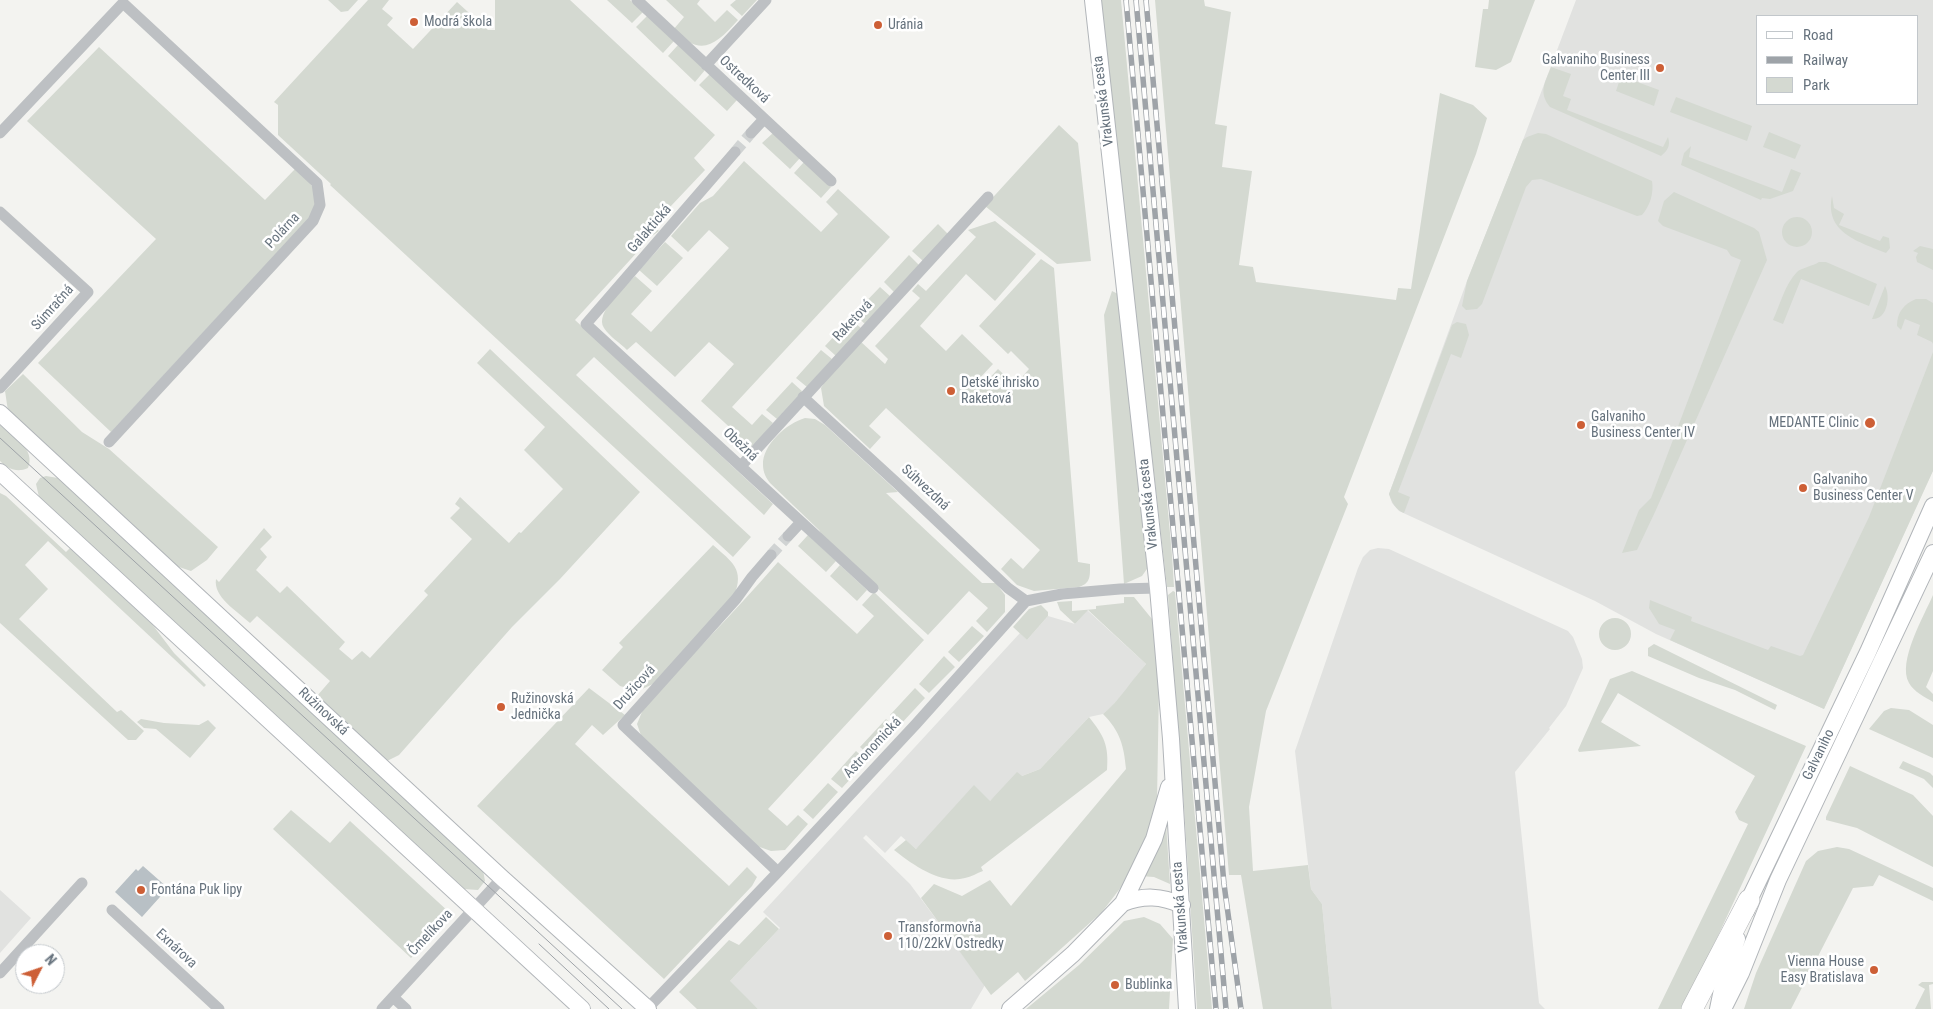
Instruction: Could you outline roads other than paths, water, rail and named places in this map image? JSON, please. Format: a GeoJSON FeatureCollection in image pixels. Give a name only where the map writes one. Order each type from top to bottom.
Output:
{"type":"FeatureCollection","features":[{"type":"Feature","properties":{"kind":"highway"},"geometry":{"type":"LineString","coordinates":[[1692,1009],[1749,900]]}},
{"type":"Feature","properties":{"kind":"main road","name":"Vrakunská cesta"},"geometry":{"type":"LineString","coordinates":[[1093,0],[1158,588],[1182,904],[1187,1009]]}},
{"type":"Feature","properties":{"kind":"main road","name":"Ružinovská"},"geometry":{"type":"LineString","coordinates":[[0,413],[502,878],[648,1009]]}},
{"type":"Feature","properties":{"kind":"main road"},"geometry":{"type":"LineString","coordinates":[[0,472],[582,1009]]}},
{"type":"Feature","properties":{"kind":"main road","name":"Galvaniho"},"geometry":{"type":"LineString","coordinates":[[1718,1009],[1726,970],[1749,900],[1868,652],[1933,506]]}},
{"type":"Feature","properties":{"kind":"main road","name":"Galvaniho"},"geometry":{"type":"LineString","coordinates":[[1723,1009],[1742,973],[1778,880],[1933,553]]}},
{"type":"Feature","properties":{"kind":"main road"},"geometry":{"type":"LineString","coordinates":[[1010,1009],[1073,954],[1123,903],[1154,839],[1172,778]]}},
{"type":"Feature","properties":{"kind":"main road"},"geometry":{"type":"LineString","coordinates":[[1123,903],[1136,898],[1147,897],[1168,899],[1182,904]]}},
{"type":"Feature","properties":{"kind":"street","name":"Ostredková"},"geometry":{"type":"LineString","coordinates":[[637,0],[832,181]]}},
{"type":"Feature","properties":{"kind":"street"},"geometry":{"type":"LineString","coordinates":[[706,65],[766,0]]}},
{"type":"Feature","properties":{"kind":"street","name":"Polárna"},"geometry":{"type":"LineString","coordinates":[[0,133],[123,3],[317,183],[320,205],[313,222],[109,442]]}},
{"type":"Feature","properties":{"kind":"street"},"geometry":{"type":"LineString","coordinates":[[751,133],[764,119]]}},
{"type":"Feature","properties":{"kind":"street","name":"Galaktická"},"geometry":{"type":"LineString","coordinates":[[586,324],[735,152]]}},
{"type":"Feature","properties":{"kind":"street","name":"Raketová"},"geometry":{"type":"LineString","coordinates":[[741,466],[988,197]]}},
{"type":"Feature","properties":{"kind":"street","name":"Súmračná"},"geometry":{"type":"LineString","coordinates":[[0,212],[88,292],[0,388]]}},
{"type":"Feature","properties":{"kind":"street","name":"Obežná"},"geometry":{"type":"LineString","coordinates":[[586,324],[873,588]]}},
{"type":"Feature","properties":{"kind":"street","name":"Súhvezdná"},"geometry":{"type":"LineString","coordinates":[[803,397],[1008,588],[1026,600]]}},
{"type":"Feature","properties":{"kind":"street"},"geometry":{"type":"LineString","coordinates":[[788,536],[801,522]]}},
{"type":"Feature","properties":{"kind":"street","name":"Družicová"},"geometry":{"type":"LineString","coordinates":[[771,555],[736,599],[623,725],[778,872]]}},
{"type":"Feature","properties":{"kind":"street"},"geometry":{"type":"LineString","coordinates":[[1026,600],[1062,594],[1158,588]]}},
{"type":"Feature","properties":{"kind":"street","name":"Astronomická"},"geometry":{"type":"LineString","coordinates":[[648,1009],[916,724],[1026,600]]}},
{"type":"Feature","properties":{"kind":"street","name":"Čmelíkova"},"geometry":{"type":"LineString","coordinates":[[382,1009],[502,878]]}},
{"type":"Feature","properties":{"kind":"street"},"geometry":{"type":"LineString","coordinates":[[0,972],[82,883]]}},
{"type":"Feature","properties":{"kind":"street","name":"Exnárova"},"geometry":{"type":"LineString","coordinates":[[112,910],[219,1009]]}},
{"type":"Feature","properties":{"kind":"street"},"geometry":{"type":"LineString","coordinates":[[393,997],[406,1009]]}},
{"type":"Feature","properties":{"kind":"tunnel"},"geometry":{"type":"LineString","coordinates":[[735,152],[751,133]]}},
{"type":"Feature","properties":{"kind":"tunnel"},"geometry":{"type":"LineString","coordinates":[[771,555],[788,536]]}},
{"type":"Feature","properties":{"kind":"tram line"},"geometry":{"type":"LineString","coordinates":[[0,438],[622,1009]]}},
{"type":"Feature","properties":{"kind":"tram line"},"geometry":{"type":"LineString","coordinates":[[539,944],[609,1009]]}},
{"type":"Feature","properties":{"kind":"railway"},"geometry":{"type":"LineString","coordinates":[[1126,0],[1216,1009]]}},
{"type":"Feature","properties":{"kind":"railway"},"geometry":{"type":"LineString","coordinates":[[1136,0],[1226,1009]]}},
{"type":"Feature","properties":{"kind":"railway"},"geometry":{"type":"LineString","coordinates":[[1146,0],[1224,884],[1241,1009]]}},
{"type":"Feature","properties":{"kind":"place","name":"Modrá škola"},"geometry":{"type":"Point","coordinates":[414,22]}},
{"type":"Feature","properties":{"kind":"place","name":"Uránia"},"geometry":{"type":"Point","coordinates":[878,25]}},
{"type":"Feature","properties":{"kind":"place","name":"Galvaniho Business Center III"},"geometry":{"type":"Point","coordinates":[1660,68]}},
{"type":"Feature","properties":{"kind":"place","name":"Detské ihrisko Raketová"},"geometry":{"type":"Point","coordinates":[951,391]}},
{"type":"Feature","properties":{"kind":"place","name":"MEDANTE Clinic"},"geometry":{"type":"Point","coordinates":[1870,423]}},
{"type":"Feature","properties":{"kind":"place","name":"Galvaniho Business Center IV"},"geometry":{"type":"Point","coordinates":[1581,425]}},
{"type":"Feature","properties":{"kind":"place","name":"Galvaniho Business Center V"},"geometry":{"type":"Point","coordinates":[1803,488]}},
{"type":"Feature","properties":{"kind":"place","name":"Ružinovská Jednička"},"geometry":{"type":"Point","coordinates":[501,707]}},
{"type":"Feature","properties":{"kind":"place","name":"Fontána Puk lipy"},"geometry":{"type":"Point","coordinates":[141,890]}},
{"type":"Feature","properties":{"kind":"place","name":"Transformovňa 110/22kV Ostredky"},"geometry":{"type":"Point","coordinates":[888,936]}},
{"type":"Feature","properties":{"kind":"place","name":"Vienna House Easy Bratislava"},"geometry":{"type":"Point","coordinates":[1874,970]}},
{"type":"Feature","properties":{"kind":"place","name":"Bublinka"},"geometry":{"type":"Point","coordinates":[1115,985]}}]}
